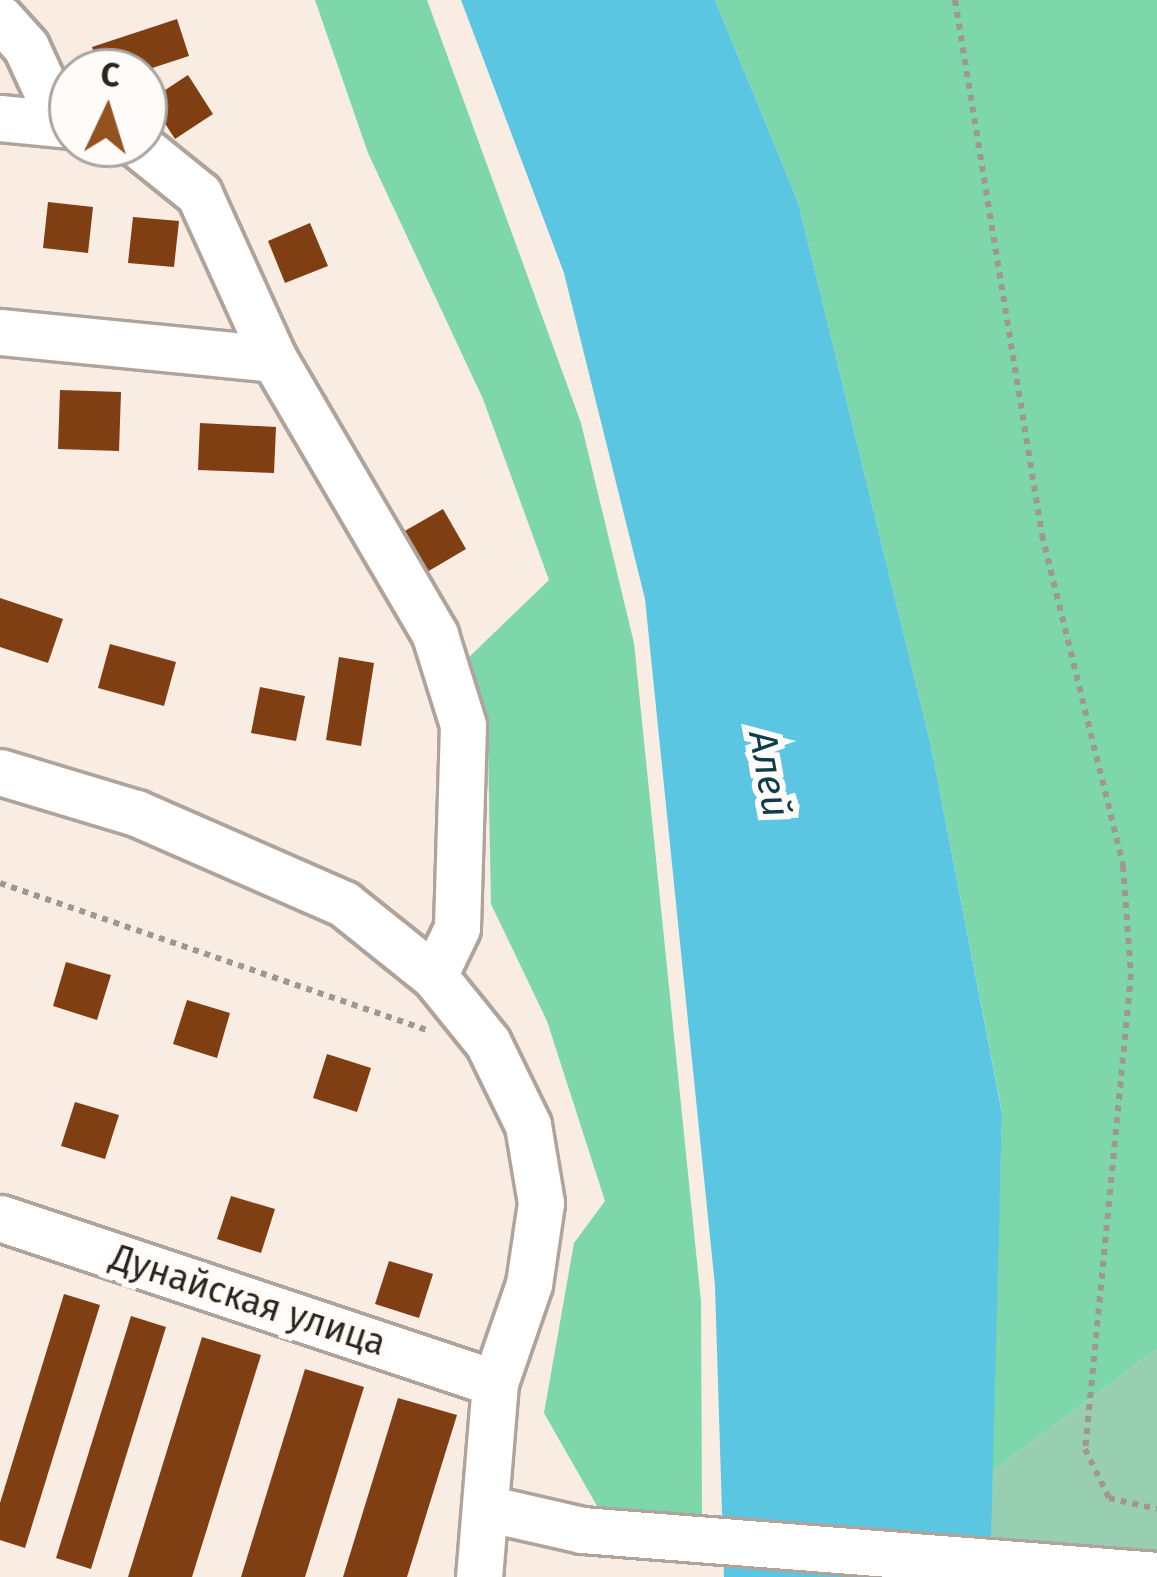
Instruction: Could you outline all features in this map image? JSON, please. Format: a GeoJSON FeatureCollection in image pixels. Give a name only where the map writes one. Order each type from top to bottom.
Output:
{"type":"FeatureCollection","features":[{"type":"Feature","properties":{"kind":"street"},"geometry":{"type":"LineString","coordinates":[[0,18],[26,47],[48,95]]}},
{"type":"Feature","properties":{"kind":"street"},"geometry":{"type":"LineString","coordinates":[[0,118],[48,120]]}},
{"type":"Feature","properties":{"kind":"street"},"geometry":{"type":"LineString","coordinates":[[167,168],[200,194],[274,359],[435,634],[463,725],[457,928],[448,993]]}},
{"type":"Feature","properties":{"kind":"street"},"geometry":{"type":"LineString","coordinates":[[0,332],[274,359]]}},
{"type":"Feature","properties":{"kind":"street"},"geometry":{"type":"LineString","coordinates":[[0,772],[136,813],[344,904],[448,993],[488,1043],[527,1125],[541,1203],[529,1284],[495,1383],[479,1577]]}},
{"type":"Feature","properties":{"kind":"street","name":"Дунайская улица"},"geometry":{"type":"LineString","coordinates":[[0,1218],[495,1383]]}},
{"type":"Feature","properties":{"kind":"street"},"geometry":{"type":"LineString","coordinates":[[486,1508],[582,1530],[1137,1572]]}},
{"type":"Feature","properties":{"kind":"path"},"geometry":{"type":"LineString","coordinates":[[956,0],[1042,535],[1123,866],[1131,974],[1085,1449],[1109,1498],[1157,1509]]}},
{"type":"Feature","properties":{"kind":"path"},"geometry":{"type":"LineString","coordinates":[[0,883],[430,1032],[448,993]]}},
{"type":"Feature","properties":{"kind":"green space"},"geometry":{"type":"Polygon","coordinates":[[[315,0],[427,0],[581,423],[634,643],[701,1301],[702,1516],[601,1513],[544,1413],[574,1243],[605,1201],[547,1021],[491,904],[488,746],[466,660],[549,580],[483,399],[368,153],[315,0]]]}},
{"type":"Feature","properties":{"kind":"green space"},"geometry":{"type":"Polygon","coordinates":[[[715,0],[1157,0],[1157,1349],[991,1472],[1002,1112],[931,746],[798,202],[715,0]]]}},
{"type":"Feature","properties":{"kind":"green space"},"geometry":{"type":"Polygon","coordinates":[[[1157,1349],[1157,1577],[990,1577],[991,1472],[1157,1349]]]}},
{"type":"Feature","properties":{"kind":"water","name":"Алей"},"geometry":{"type":"Polygon","coordinates":[[[461,0],[715,0],[798,202],[931,746],[1002,1113],[990,1577],[724,1577],[715,1286],[645,599],[564,273],[461,0]]]}},
{"type":"Feature","properties":{"kind":"building"},"geometry":{"type":"Polygon","coordinates":[[[177,19],[189,56],[168,63],[168,48],[92,47],[177,19]]]}},
{"type":"Feature","properties":{"kind":"building"},"geometry":{"type":"Polygon","coordinates":[[[188,75],[213,114],[175,139],[168,128],[168,88],[188,75]]]}},
{"type":"Feature","properties":{"kind":"building"},"geometry":{"type":"Polygon","coordinates":[[[48,202],[93,207],[88,253],[43,248],[48,202]]]}},
{"type":"Feature","properties":{"kind":"building"},"geometry":{"type":"Polygon","coordinates":[[[133,217],[179,221],[174,267],[128,263],[133,217]]]}},
{"type":"Feature","properties":{"kind":"building"},"geometry":{"type":"Polygon","coordinates":[[[310,223],[328,266],[285,283],[268,241],[310,223]]]}},
{"type":"Feature","properties":{"kind":"building"},"geometry":{"type":"Polygon","coordinates":[[[60,390],[121,392],[119,451],[58,449],[60,390]]]}},
{"type":"Feature","properties":{"kind":"building"},"geometry":{"type":"Polygon","coordinates":[[[200,423],[276,427],[274,473],[198,470],[200,423]]]}},
{"type":"Feature","properties":{"kind":"building"},"geometry":{"type":"Polygon","coordinates":[[[443,509],[466,549],[427,572],[403,532],[443,509]]]}},
{"type":"Feature","properties":{"kind":"building"},"geometry":{"type":"Polygon","coordinates":[[[0,598],[63,619],[48,663],[0,647],[0,598]]]}},
{"type":"Feature","properties":{"kind":"building"},"geometry":{"type":"Polygon","coordinates":[[[110,644],[176,662],[164,706],[98,688],[110,644]]]}},
{"type":"Feature","properties":{"kind":"building"},"geometry":{"type":"Polygon","coordinates":[[[339,657],[374,663],[361,746],[326,740],[339,657]]]}},
{"type":"Feature","properties":{"kind":"building"},"geometry":{"type":"Polygon","coordinates":[[[260,687],[305,696],[296,741],[251,733],[260,687]]]}},
{"type":"Feature","properties":{"kind":"building"},"geometry":{"type":"Polygon","coordinates":[[[66,962],[111,975],[97,1020],[53,1006],[66,962]]]}},
{"type":"Feature","properties":{"kind":"building"},"geometry":{"type":"Polygon","coordinates":[[[187,1000],[230,1013],[217,1058],[173,1044],[187,1000]]]}},
{"type":"Feature","properties":{"kind":"building"},"geometry":{"type":"Polygon","coordinates":[[[327,1054],[371,1068],[357,1112],[313,1098],[327,1054]]]}},
{"type":"Feature","properties":{"kind":"building"},"geometry":{"type":"Polygon","coordinates":[[[75,1102],[119,1115],[105,1159],[61,1146],[75,1102]]]}},
{"type":"Feature","properties":{"kind":"building"},"geometry":{"type":"Polygon","coordinates":[[[231,1196],[275,1209],[261,1253],[217,1239],[231,1196]]]}},
{"type":"Feature","properties":{"kind":"building"},"geometry":{"type":"Polygon","coordinates":[[[389,1261],[433,1274],[419,1318],[375,1304],[389,1261]]]}},
{"type":"Feature","properties":{"kind":"building"},"geometry":{"type":"Polygon","coordinates":[[[64,1294],[100,1305],[25,1548],[0,1540],[0,1503],[64,1294]]]}},
{"type":"Feature","properties":{"kind":"building"},"geometry":{"type":"Polygon","coordinates":[[[131,1316],[166,1327],[91,1569],[56,1558],[131,1316]]]}},
{"type":"Feature","properties":{"kind":"building"},"geometry":{"type":"Polygon","coordinates":[[[202,1337],[261,1355],[192,1577],[128,1577],[202,1337]]]}},
{"type":"Feature","properties":{"kind":"building"},"geometry":{"type":"Polygon","coordinates":[[[305,1369],[364,1387],[305,1577],[241,1577],[305,1369]]]}},
{"type":"Feature","properties":{"kind":"building"},"geometry":{"type":"Polygon","coordinates":[[[398,1398],[457,1415],[407,1577],[343,1577],[398,1398]]]}}]}
